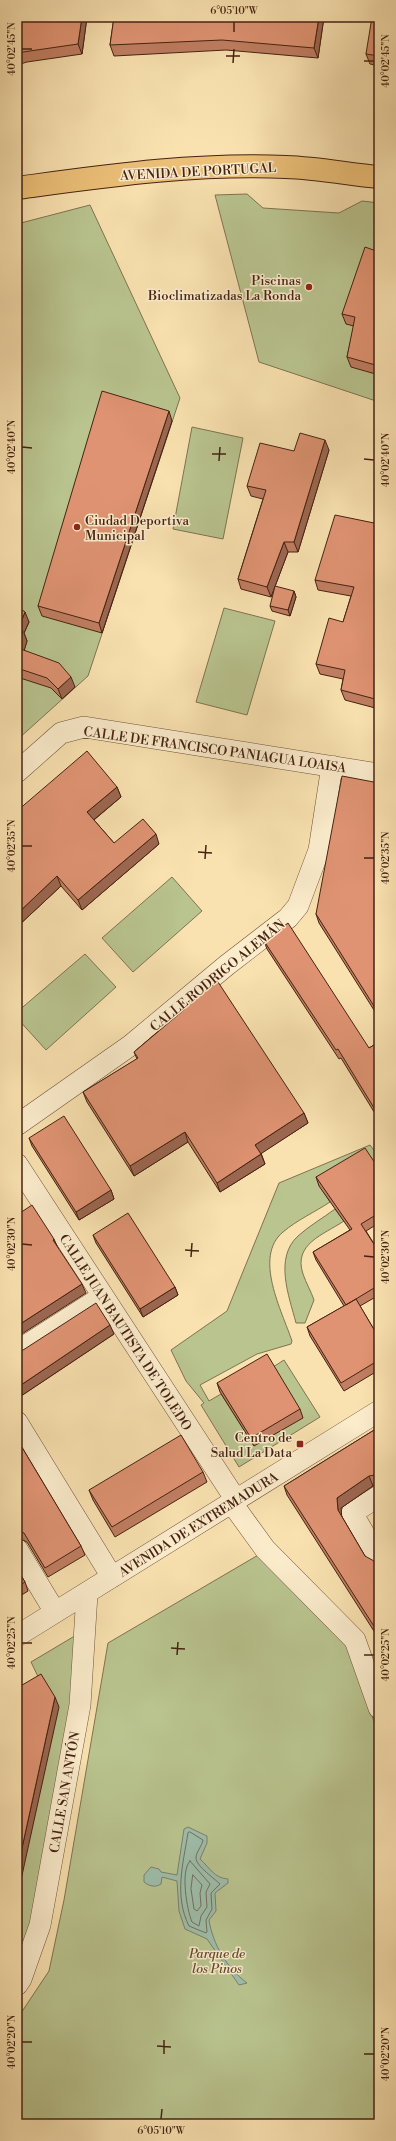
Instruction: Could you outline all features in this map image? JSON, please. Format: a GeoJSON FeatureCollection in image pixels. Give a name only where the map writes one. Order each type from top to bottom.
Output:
{"type":"FeatureCollection","features":[{"type":"Feature","properties":{"kind":"main road","name":"AVENIDA DE PORTUGAL"},"geometry":{"type":"LineString","coordinates":[[17,188],[135,172],[241,167],[286,167],[379,177]]}},
{"type":"Feature","properties":{"kind":"street","name":"CALLE DE FRANCISCO PANIAGUA LOAISA"},"geometry":{"type":"LineString","coordinates":[[17,772],[61,733],[84,727],[379,774]]}},
{"type":"Feature","properties":{"kind":"street","name":"CALLE RODRIGO ALEMÁN"},"geometry":{"type":"LineString","coordinates":[[17,1125],[131,1045],[227,965],[288,918],[298,906],[319,850],[332,766]]}},
{"type":"Feature","properties":{"kind":"street","name":"CALLE JUAN BAUTISTA DE TOLEDO"},"geometry":{"type":"LineString","coordinates":[[17,1164],[265,1549],[355,1640],[379,1708]]}},
{"type":"Feature","properties":{"kind":"street"},"geometry":{"type":"LineString","coordinates":[[17,1351],[103,1296]]}},
{"type":"Feature","properties":{"kind":"street","name":"AVENIDA DE EXTREMADURA"},"geometry":{"type":"LineString","coordinates":[[17,1636],[379,1411]]}},
{"type":"Feature","properties":{"kind":"street"},"geometry":{"type":"LineString","coordinates":[[17,1422],[112,1577]]}},
{"type":"Feature","properties":{"kind":"street"},"geometry":{"type":"LineString","coordinates":[[379,1496],[352,1513],[379,1559]]}},
{"type":"Feature","properties":{"kind":"street"},"geometry":{"type":"LineString","coordinates":[[17,1549],[55,1612]]}},
{"type":"Feature","properties":{"kind":"street","name":"CALLE SAN ANTÓN"},"geometry":{"type":"LineString","coordinates":[[17,1985],[21,1979],[40,1925],[80,1705],[86,1594]]}},
{"type":"Feature","properties":{"kind":"green space","name":"Piscinas Bioclimatizadas La Ronda"},"geometry":{"type":"Polygon","coordinates":[[[247,194],[263,208],[339,213],[362,201],[379,203],[379,402],[259,362],[215,195],[247,194]]]}},
{"type":"Feature","properties":{"kind":"green space","name":"Ciudad Deportiva Municipal"},"geometry":{"type":"Polygon","coordinates":[[[90,205],[180,398],[88,676],[17,740],[17,224],[90,205]]]}},
{"type":"Feature","properties":{"kind":"green space"},"geometry":{"type":"Polygon","coordinates":[[[192,427],[243,438],[223,539],[173,529],[192,427]]]}},
{"type":"Feature","properties":{"kind":"green space"},"geometry":{"type":"Polygon","coordinates":[[[224,608],[275,621],[247,715],[196,702],[224,608]]]}},
{"type":"Feature","properties":{"kind":"green space"},"geometry":{"type":"Polygon","coordinates":[[[172,877],[202,911],[133,972],[102,938],[172,877]]]}},
{"type":"Feature","properties":{"kind":"green space"},"geometry":{"type":"Polygon","coordinates":[[[85,954],[116,987],[46,1050],[17,1018],[17,1012],[85,954]]]}},
{"type":"Feature","properties":{"kind":"green space"},"geometry":{"type":"Polygon","coordinates":[[[370,1145],[379,1157],[379,1172],[319,1185],[330,1202],[288,1228],[274,1243],[270,1255],[272,1285],[292,1341],[291,1344],[257,1354],[200,1385],[209,1401],[221,1394],[254,1446],[273,1367],[284,1360],[320,1417],[239,1467],[201,1405],[204,1403],[186,1381],[171,1350],[227,1311],[279,1183],[370,1145]]]}},
{"type":"Feature","properties":{"kind":"green space"},"geometry":{"type":"Polygon","coordinates":[[[335,1209],[344,1221],[319,1236],[306,1248],[302,1255],[301,1264],[303,1274],[314,1300],[305,1323],[296,1323],[285,1278],[287,1255],[291,1245],[298,1236],[311,1225],[335,1209]]]}},
{"type":"Feature","properties":{"kind":"green space","name":"Parque de los Pinos"},"geometry":{"type":"Polygon","coordinates":[[[260,1554],[349,1645],[379,1737],[379,2124],[17,2124],[17,2019],[49,1971],[64,1900],[108,1643],[260,1554]]]}},
{"type":"Feature","properties":{"kind":"green space"},"geometry":{"type":"Polygon","coordinates":[[[78,1634],[70,1714],[32,1925],[17,1970],[17,1898],[42,1685],[31,1662],[78,1634]]]}},
{"type":"Feature","properties":{"kind":"water"},"geometry":{"type":"Polygon","coordinates":[[[188,1827],[207,1836],[207,1843],[200,1859],[216,1875],[228,1879],[228,1883],[215,1893],[216,1911],[209,1920],[214,1938],[222,1955],[233,1970],[247,1983],[239,1985],[207,1939],[185,1929],[179,1911],[177,1881],[162,1877],[161,1884],[159,1885],[154,1886],[144,1882],[144,1875],[151,1867],[159,1869],[161,1872],[177,1875],[184,1829],[188,1827]]]}},
{"type":"Feature","properties":{"kind":"building"},"geometry":{"type":"Polygon","coordinates":[[[17,17],[82,17],[78,44],[17,54],[17,17]]]}},
{"type":"Feature","properties":{"kind":"building"},"geometry":{"type":"Polygon","coordinates":[[[114,17],[319,17],[314,48],[222,40],[110,45],[114,17]]]}},
{"type":"Feature","properties":{"kind":"building"},"geometry":{"type":"Polygon","coordinates":[[[372,17],[379,17],[379,56],[366,54],[372,17]]]}},
{"type":"Feature","properties":{"kind":"building"},"geometry":{"type":"Polygon","coordinates":[[[365,247],[379,252],[379,366],[347,357],[355,317],[342,314],[365,247]]]}},
{"type":"Feature","properties":{"kind":"building"},"geometry":{"type":"Polygon","coordinates":[[[102,391],[169,411],[99,623],[38,606],[102,391]]]}},
{"type":"Feature","properties":{"kind":"building"},"geometry":{"type":"Polygon","coordinates":[[[300,433],[325,440],[294,542],[284,542],[267,587],[238,579],[266,490],[247,486],[260,443],[294,451],[300,433]]]}},
{"type":"Feature","properties":{"kind":"building"},"geometry":{"type":"Polygon","coordinates":[[[335,515],[379,524],[379,700],[341,690],[345,670],[316,664],[329,618],[343,622],[354,587],[315,580],[335,515]]]}},
{"type":"Feature","properties":{"kind":"building"},"geometry":{"type":"Polygon","coordinates":[[[275,586],[294,591],[288,610],[270,606],[275,586]]]}},
{"type":"Feature","properties":{"kind":"building"},"geometry":{"type":"Polygon","coordinates":[[[17,606],[25,612],[19,627],[23,631],[18,648],[59,663],[71,677],[58,689],[47,678],[17,668],[17,606]]]}},
{"type":"Feature","properties":{"kind":"building"},"geometry":{"type":"Polygon","coordinates":[[[87,751],[117,787],[87,812],[114,843],[143,819],[156,834],[78,900],[57,876],[17,914],[17,811],[87,751]]]}},
{"type":"Feature","properties":{"kind":"building"},"geometry":{"type":"Polygon","coordinates":[[[342,776],[379,783],[379,1014],[316,914],[342,776]]]}},
{"type":"Feature","properties":{"kind":"building"},"geometry":{"type":"Polygon","coordinates":[[[288,923],[369,1048],[379,1042],[379,1116],[338,1049],[336,1050],[264,941],[288,923]]]}},
{"type":"Feature","properties":{"kind":"building"},"geometry":{"type":"Polygon","coordinates":[[[218,982],[304,1113],[255,1145],[261,1154],[217,1183],[185,1132],[130,1166],[83,1092],[138,1058],[134,1052],[185,1009],[183,1005],[218,982]]]}},
{"type":"Feature","properties":{"kind":"building"},"geometry":{"type":"Polygon","coordinates":[[[64,1116],[111,1190],[76,1212],[29,1138],[64,1116]]]}},
{"type":"Feature","properties":{"kind":"building"},"geometry":{"type":"Polygon","coordinates":[[[365,1148],[379,1169],[379,1213],[361,1224],[379,1252],[379,1285],[346,1305],[313,1252],[352,1229],[316,1177],[365,1148]]]}},
{"type":"Feature","properties":{"kind":"building"},"geometry":{"type":"Polygon","coordinates":[[[32,1205],[82,1284],[17,1326],[17,1215],[32,1205]]]}},
{"type":"Feature","properties":{"kind":"building"},"geometry":{"type":"Polygon","coordinates":[[[128,1213],[175,1287],[140,1309],[93,1235],[128,1213]]]}},
{"type":"Feature","properties":{"kind":"building"},"geometry":{"type":"Polygon","coordinates":[[[356,1299],[379,1338],[379,1360],[341,1383],[307,1327],[356,1299]]]}},
{"type":"Feature","properties":{"kind":"building"},"geometry":{"type":"Polygon","coordinates":[[[96,1303],[110,1325],[18,1387],[17,1353],[96,1303]]]}},
{"type":"Feature","properties":{"kind":"building"},"geometry":{"type":"Polygon","coordinates":[[[267,1354],[300,1409],[251,1438],[217,1383],[267,1354]]]}},
{"type":"Feature","properties":{"kind":"building"},"geometry":{"type":"Polygon","coordinates":[[[379,1427],[379,1472],[375,1475],[369,1476],[337,1498],[338,1510],[365,1556],[374,1561],[379,1570],[379,1634],[284,1486],[379,1427]]]}},
{"type":"Feature","properties":{"kind":"building"},"geometry":{"type":"Polygon","coordinates":[[[181,1435],[203,1472],[112,1527],[89,1490],[181,1435]]]}},
{"type":"Feature","properties":{"kind":"building"},"geometry":{"type":"Polygon","coordinates":[[[17,1439],[81,1546],[45,1568],[24,1533],[17,1530],[17,1439]]]}},
{"type":"Feature","properties":{"kind":"building"},"geometry":{"type":"Polygon","coordinates":[[[17,1569],[25,1582],[17,1587],[17,1569]]]}},
{"type":"Feature","properties":{"kind":"building"},"geometry":{"type":"Polygon","coordinates":[[[41,1674],[55,1697],[17,1871],[17,1688],[41,1674]]]}},
{"type":"Feature","properties":{"kind":"place","name":"Piscinas Bioclimatizadas La Ronda"},"geometry":{"type":"Point","coordinates":[309,287]}},
{"type":"Feature","properties":{"kind":"place","name":"Ciudad Deportiva Municipal"},"geometry":{"type":"Point","coordinates":[77,527]}},
{"type":"Feature","properties":{"kind":"place","name":"Centro de Salud La Data"},"geometry":{"type":"Point","coordinates":[300,1444]}}]}
